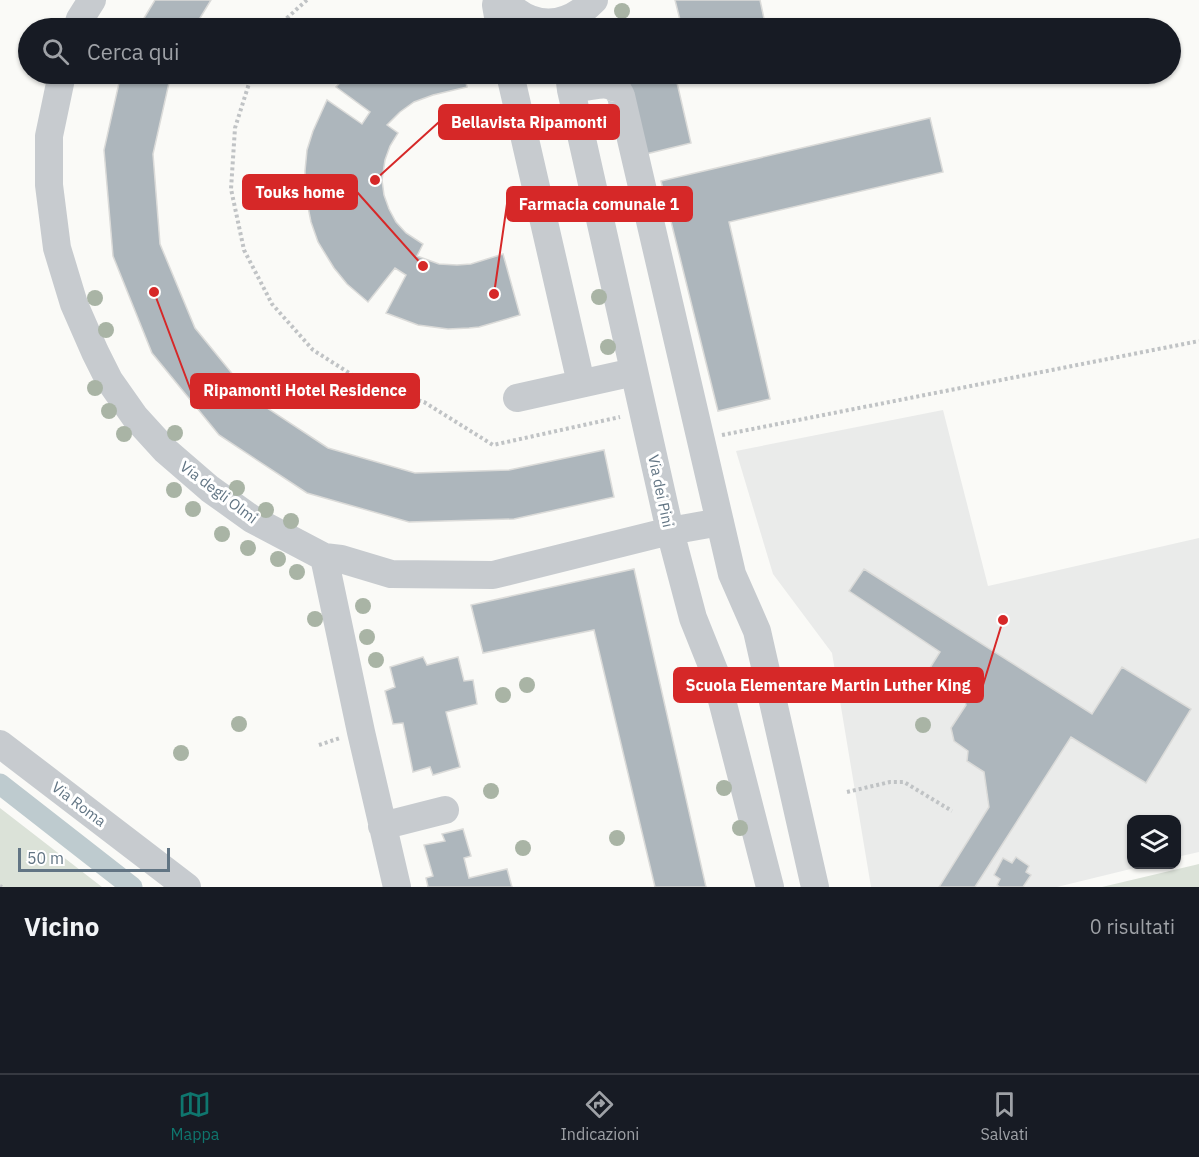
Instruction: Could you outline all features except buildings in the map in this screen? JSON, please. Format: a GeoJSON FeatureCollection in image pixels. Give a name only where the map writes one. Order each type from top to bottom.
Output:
{"type":"FeatureCollection","features":[{"type":"Feature","properties":{"kind":"street"},"geometry":{"type":"LineString","coordinates":[[81,18],[92,0]]}},
{"type":"Feature","properties":{"kind":"street"},"geometry":{"type":"LineString","coordinates":[[497,0],[498,18]]}},
{"type":"Feature","properties":{"kind":"street"},"geometry":{"type":"LineString","coordinates":[[504,0],[525,18]]}},
{"type":"Feature","properties":{"kind":"street"},"geometry":{"type":"LineString","coordinates":[[571,18],[595,0]]}},
{"type":"Feature","properties":{"kind":"street"},"geometry":{"type":"LineString","coordinates":[[582,18],[595,0]]}},
{"type":"Feature","properties":{"kind":"street","name":"Via degli Olmi"},"geometry":{"type":"LineString","coordinates":[[60,84],[49,136],[49,185],[57,248],[74,304],[94,352],[109,380],[135,417],[166,451],[210,489],[252,519],[324,557],[391,574],[493,575],[670,531],[720,522]]}},
{"type":"Feature","properties":{"kind":"street"},"geometry":{"type":"LineString","coordinates":[[512,84],[580,383]]}},
{"type":"Feature","properties":{"kind":"street","name":"Via dei Pini"},"geometry":{"type":"LineString","coordinates":[[569,84],[670,531],[693,618],[715,673],[770,887]]}},
{"type":"Feature","properties":{"kind":"street"},"geometry":{"type":"LineString","coordinates":[[596,84],[615,88],[621,96],[732,574],[757,631],[815,887]]}},
{"type":"Feature","properties":{"kind":"street"},"geometry":{"type":"LineString","coordinates":[[517,398],[634,372]]}},
{"type":"Feature","properties":{"kind":"street"},"geometry":{"type":"LineString","coordinates":[[324,557],[397,887]]}},
{"type":"Feature","properties":{"kind":"street","name":"Via Roma"},"geometry":{"type":"LineString","coordinates":[[0,744],[187,887]]}},
{"type":"Feature","properties":{"kind":"street"},"geometry":{"type":"LineString","coordinates":[[382,826],[446,810]]}},
{"type":"Feature","properties":{"kind":"path"},"geometry":{"type":"LineString","coordinates":[[287,18],[307,0]]}},
{"type":"Feature","properties":{"kind":"path"},"geometry":{"type":"LineString","coordinates":[[249,84],[235,128],[231,189],[244,250],[272,304],[313,350],[365,383],[424,402],[493,445],[643,411]]}},
{"type":"Feature","properties":{"kind":"path"},"geometry":{"type":"LineString","coordinates":[[701,439],[1199,341]]}},
{"type":"Feature","properties":{"kind":"path"},"geometry":{"type":"LineString","coordinates":[[847,792],[890,782],[904,782],[952,811]]}},
{"type":"Feature","properties":{"kind":"shaded area"},"geometry":{"type":"Polygon","coordinates":[[[943,410],[988,586],[1199,538],[1199,852],[1181,856],[1181,815],[1127,815],[1127,869],[1131,869],[1057,887],[871,887],[832,653],[773,574],[736,451],[943,410]]]}},
{"type":"Feature","properties":{"kind":"shaded area"},"geometry":{"type":"Polygon","coordinates":[[[0,808],[102,887],[0,887],[0,808]]]}},
{"type":"Feature","properties":{"kind":"shaded area"},"geometry":{"type":"Polygon","coordinates":[[[1199,864],[1199,887],[1102,887],[1181,869],[1199,864]]]}},
{"type":"Feature","properties":{"kind":"waterway"},"geometry":{"type":"LineString","coordinates":[[0,784],[132,887]]}},
{"type":"Feature","properties":{"kind":"place","name":"Bellavista Ripamonti"},"geometry":{"type":"Point","coordinates":[375,180]}},
{"type":"Feature","properties":{"kind":"place","name":"Touks home"},"geometry":{"type":"Point","coordinates":[423,266]}},
{"type":"Feature","properties":{"kind":"place","name":"Ripamonti Hotel Residence"},"geometry":{"type":"Point","coordinates":[154,292]}},
{"type":"Feature","properties":{"kind":"place","name":"Farmacia comunale 1"},"geometry":{"type":"Point","coordinates":[494,294]}},
{"type":"Feature","properties":{"kind":"place","name":"Scuola Elementare Martin Luther King"},"geometry":{"type":"Point","coordinates":[1003,620]}}]}
